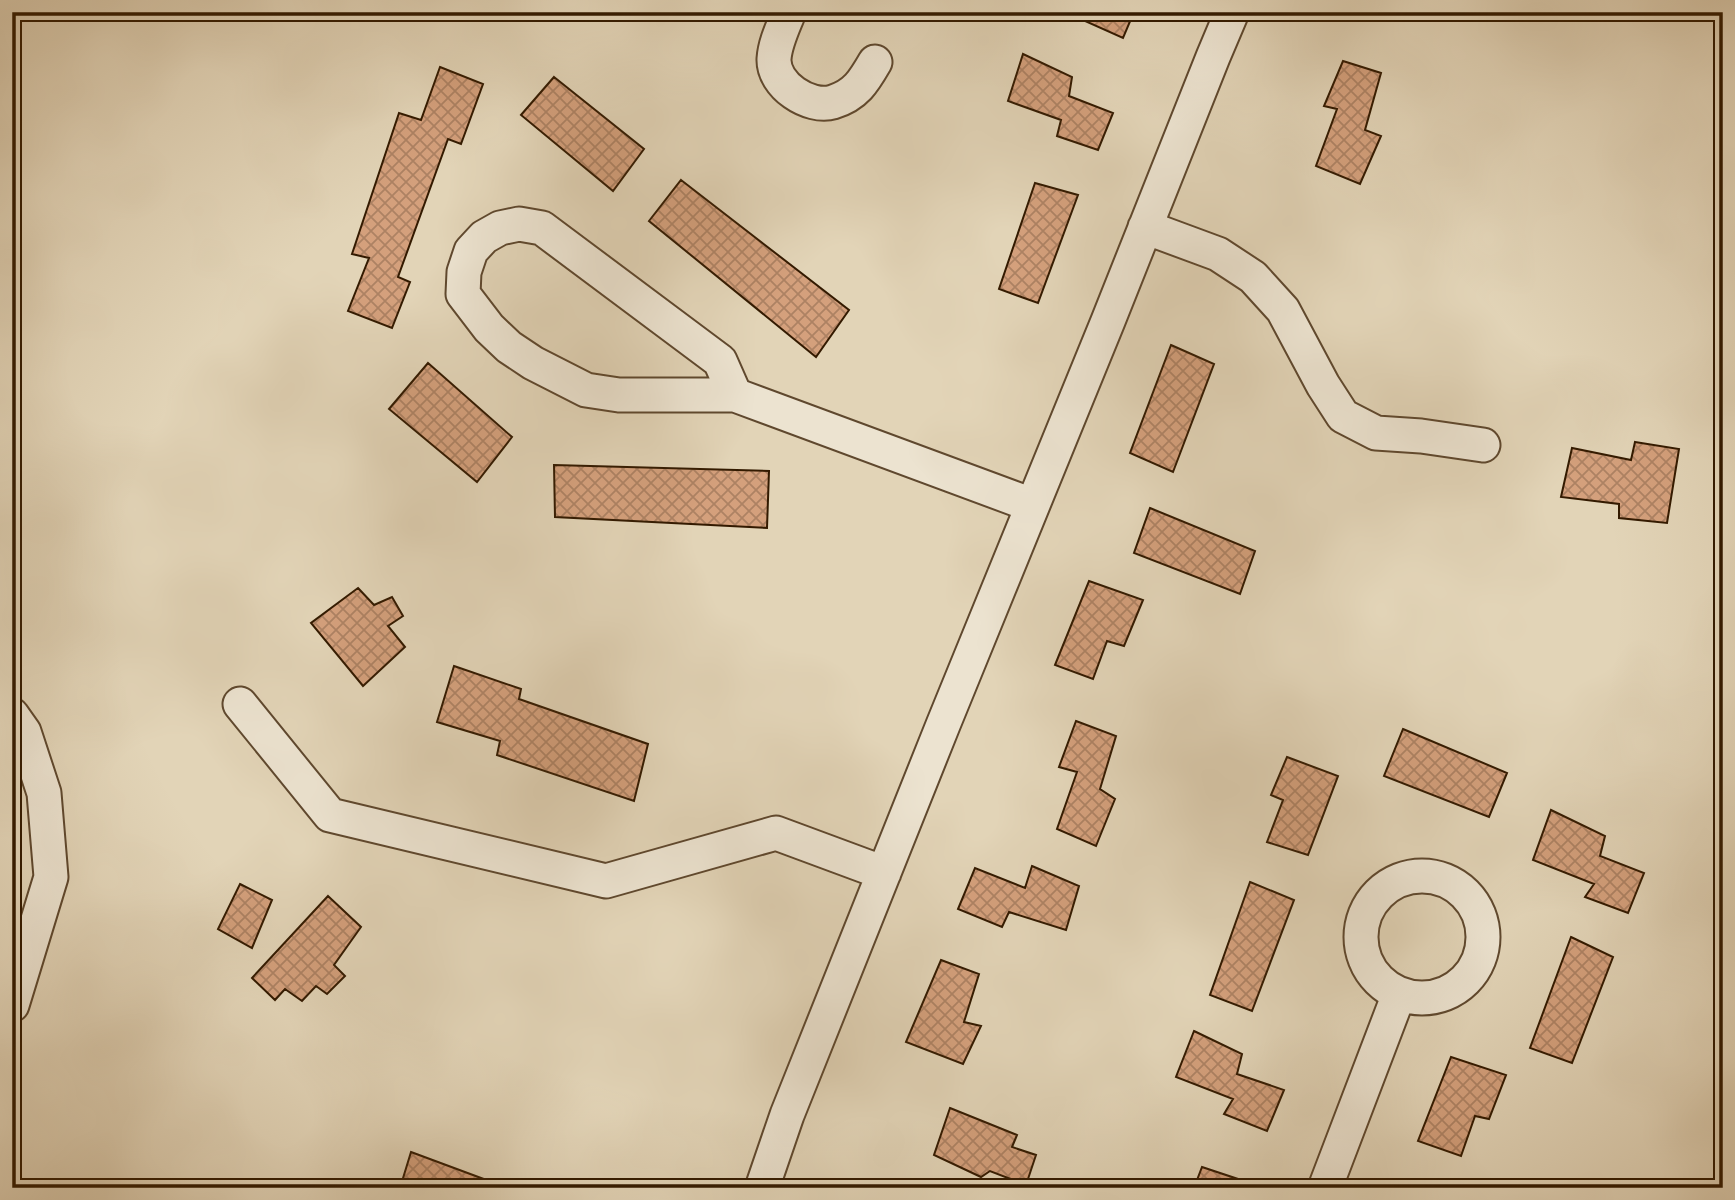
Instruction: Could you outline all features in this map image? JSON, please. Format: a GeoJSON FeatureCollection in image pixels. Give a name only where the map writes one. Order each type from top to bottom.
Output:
{"type":"FeatureCollection","features":[{"type":"Feature","properties":{"kind":"lane"},"geometry":{"type":"LineString","coordinates":[[789,12],[778,41],[774,62],[782,82],[793,93],[830,103],[847,96],[864,83],[875,62]]}},
{"type":"Feature","properties":{"kind":"lane"},"geometry":{"type":"LineString","coordinates":[[762,1188],[787,1115],[1233,12]]}},
{"type":"Feature","properties":{"kind":"lane"},"geometry":{"type":"LineString","coordinates":[[736,395],[720,361],[542,228],[519,224],[500,228],[484,237],[471,251],[464,272],[464,294],[474,310],[509,347],[533,363],[586,390],[619,395],[736,395],[1032,505]]}},
{"type":"Feature","properties":{"kind":"lane"},"geometry":{"type":"LineString","coordinates":[[1145,227],[1218,254],[1253,277],[1283,310],[1343,416],[1376,433],[1483,445]]}},
{"type":"Feature","properties":{"kind":"lane"},"geometry":{"type":"LineString","coordinates":[[240,704],[331,815],[606,881],[776,832],[884,873]]}},
{"type":"Feature","properties":{"kind":"lane"},"geometry":{"type":"LineString","coordinates":[[12,715],[24,732],[44,793],[51,877],[12,1005]]}},
{"type":"Feature","properties":{"kind":"lane"},"geometry":{"type":"LineString","coordinates":[[1325,1188],[1399,994]]}},
{"type":"Feature","properties":{"kind":"building"},"geometry":{"type":"Polygon","coordinates":[[[1088,12],[1134,12],[1123,38],[1085,21],[1088,12]]]}},
{"type":"Feature","properties":{"kind":"building"},"geometry":{"type":"Polygon","coordinates":[[[1023,54],[1072,77],[1069,96],[1113,113],[1098,150],[1057,136],[1061,120],[1008,101],[1023,54]]]}},
{"type":"Feature","properties":{"kind":"building"},"geometry":{"type":"Polygon","coordinates":[[[1343,61],[1381,73],[1365,130],[1381,136],[1360,184],[1316,166],[1337,109],[1324,106],[1343,61]]]}},
{"type":"Feature","properties":{"kind":"building"},"geometry":{"type":"Polygon","coordinates":[[[440,67],[483,84],[461,144],[448,139],[398,277],[410,282],[392,328],[348,311],[369,258],[352,254],[399,113],[421,120],[440,67]]]}},
{"type":"Feature","properties":{"kind":"building"},"geometry":{"type":"Polygon","coordinates":[[[554,77],[644,149],[613,191],[521,115],[554,77]]]}},
{"type":"Feature","properties":{"kind":"building"},"geometry":{"type":"Polygon","coordinates":[[[681,180],[849,310],[816,357],[649,221],[681,180]]]}},
{"type":"Feature","properties":{"kind":"building"},"geometry":{"type":"Polygon","coordinates":[[[1035,183],[1078,195],[1038,303],[999,289],[1035,183]]]}},
{"type":"Feature","properties":{"kind":"building"},"geometry":{"type":"Polygon","coordinates":[[[1171,345],[1214,364],[1173,472],[1130,453],[1171,345]]]}},
{"type":"Feature","properties":{"kind":"building"},"geometry":{"type":"Polygon","coordinates":[[[428,363],[512,437],[477,482],[389,409],[428,363]]]}},
{"type":"Feature","properties":{"kind":"building"},"geometry":{"type":"Polygon","coordinates":[[[1635,442],[1679,449],[1667,523],[1619,518],[1619,504],[1561,497],[1572,448],[1631,460],[1635,442]]]}},
{"type":"Feature","properties":{"kind":"building"},"geometry":{"type":"Polygon","coordinates":[[[554,465],[769,471],[767,528],[555,517],[554,465]]]}},
{"type":"Feature","properties":{"kind":"building"},"geometry":{"type":"Polygon","coordinates":[[[1150,508],[1255,551],[1240,594],[1134,553],[1150,508]]]}},
{"type":"Feature","properties":{"kind":"building"},"geometry":{"type":"Polygon","coordinates":[[[1089,581],[1143,600],[1124,646],[1107,641],[1093,679],[1055,665],[1089,581]]]}},
{"type":"Feature","properties":{"kind":"building"},"geometry":{"type":"Polygon","coordinates":[[[358,588],[374,605],[392,597],[403,616],[388,626],[405,647],[363,686],[311,623],[358,588]]]}},
{"type":"Feature","properties":{"kind":"building"},"geometry":{"type":"Polygon","coordinates":[[[454,666],[521,689],[519,699],[648,744],[634,801],[497,755],[500,741],[437,722],[454,666]]]}},
{"type":"Feature","properties":{"kind":"building"},"geometry":{"type":"Polygon","coordinates":[[[1076,721],[1116,736],[1100,789],[1115,799],[1096,846],[1057,829],[1077,772],[1059,767],[1076,721]]]}},
{"type":"Feature","properties":{"kind":"building"},"geometry":{"type":"Polygon","coordinates":[[[1403,729],[1507,773],[1489,817],[1384,776],[1403,729]]]}},
{"type":"Feature","properties":{"kind":"building"},"geometry":{"type":"Polygon","coordinates":[[[1287,757],[1338,776],[1308,855],[1267,842],[1283,800],[1271,795],[1287,757]]]}},
{"type":"Feature","properties":{"kind":"building"},"geometry":{"type":"Polygon","coordinates":[[[1551,810],[1605,836],[1600,856],[1644,873],[1628,913],[1585,897],[1594,884],[1533,860],[1551,810]]]}},
{"type":"Feature","properties":{"kind":"building"},"geometry":{"type":"Polygon","coordinates":[[[1032,866],[1079,886],[1066,930],[1009,912],[1002,927],[958,909],[975,868],[1025,888],[1032,866]]]}},
{"type":"Feature","properties":{"kind":"building"},"geometry":{"type":"Polygon","coordinates":[[[1250,882],[1294,900],[1252,1011],[1210,995],[1250,882]]]}},
{"type":"Feature","properties":{"kind":"building"},"geometry":{"type":"Polygon","coordinates":[[[240,884],[272,900],[252,948],[218,929],[240,884]]]}},
{"type":"Feature","properties":{"kind":"building"},"geometry":{"type":"Polygon","coordinates":[[[328,896],[361,927],[334,965],[345,976],[327,994],[316,986],[302,1001],[285,989],[275,1000],[252,978],[328,896]]]}},
{"type":"Feature","properties":{"kind":"building"},"geometry":{"type":"Polygon","coordinates":[[[1571,937],[1613,957],[1572,1063],[1530,1048],[1571,937]]]}},
{"type":"Feature","properties":{"kind":"building"},"geometry":{"type":"Polygon","coordinates":[[[941,960],[979,974],[964,1022],[981,1026],[963,1064],[906,1042],[941,960]]]}},
{"type":"Feature","properties":{"kind":"building"},"geometry":{"type":"Polygon","coordinates":[[[1194,1031],[1242,1054],[1237,1074],[1284,1090],[1267,1131],[1224,1114],[1233,1099],[1176,1077],[1194,1031]]]}},
{"type":"Feature","properties":{"kind":"building"},"geometry":{"type":"Polygon","coordinates":[[[1451,1057],[1506,1075],[1489,1119],[1475,1116],[1461,1156],[1418,1141],[1451,1057]]]}},
{"type":"Feature","properties":{"kind":"building"},"geometry":{"type":"Polygon","coordinates":[[[950,1108],[1017,1135],[1012,1147],[1036,1155],[1026,1185],[990,1171],[981,1177],[934,1155],[950,1108]]]}},
{"type":"Feature","properties":{"kind":"building"},"geometry":{"type":"Polygon","coordinates":[[[411,1152],[508,1188],[400,1188],[411,1152]]]}},
{"type":"Feature","properties":{"kind":"building"},"geometry":{"type":"Polygon","coordinates":[[[1202,1167],[1247,1182],[1245,1188],[1194,1188],[1202,1167]]]}}]}
